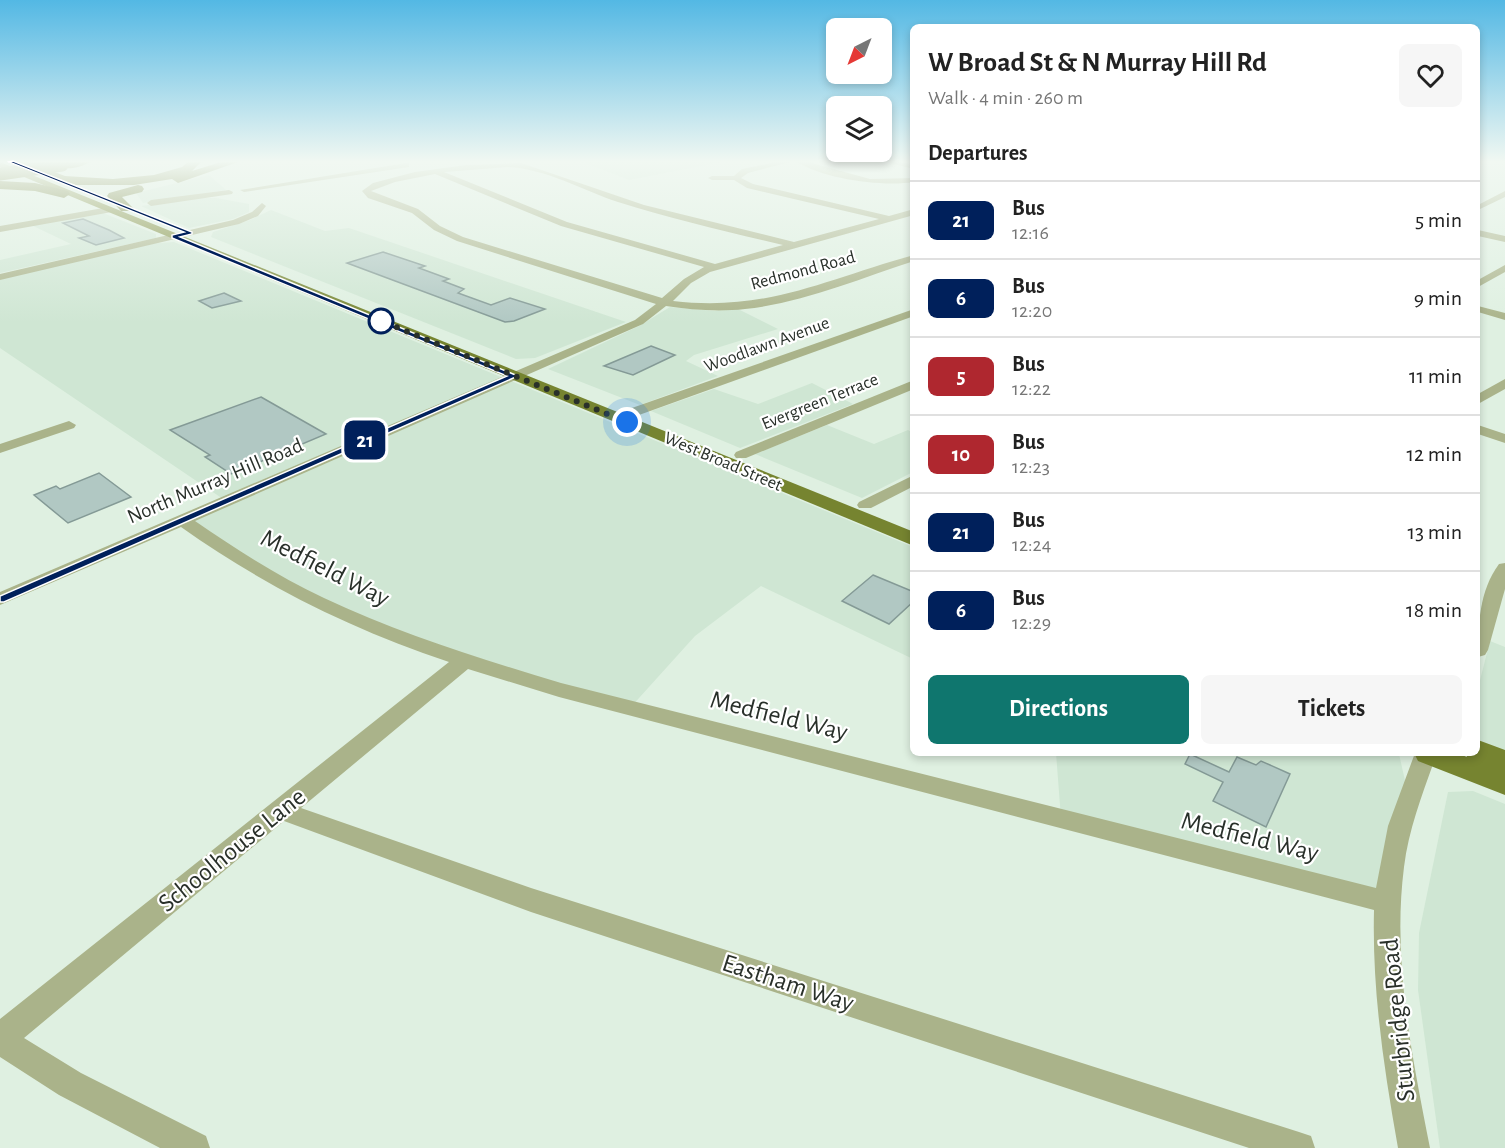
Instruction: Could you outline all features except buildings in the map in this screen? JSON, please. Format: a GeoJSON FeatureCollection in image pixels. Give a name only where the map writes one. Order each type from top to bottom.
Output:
{"type":"FeatureCollection","features":[{"type":"Feature","properties":{"kind":"main road","name":"West Broad Street"},"geometry":{"type":"LineString","coordinates":[[123,216],[310,293],[522,373],[634,412],[910,522]]}},
{"type":"Feature","properties":{"kind":"main road","name":"West Broad Street"},"geometry":{"type":"LineString","coordinates":[[145,216],[374,307],[712,457],[910,538]]}},
{"type":"Feature","properties":{"kind":"main road"},"geometry":{"type":"LineString","coordinates":[[257,271],[265,270],[309,286],[327,288]]}},
{"type":"Feature","properties":{"kind":"main road"},"geometry":{"type":"LineString","coordinates":[[310,293],[323,293],[353,304],[374,307]]}},
{"type":"Feature","properties":{"kind":"main road"},"geometry":{"type":"LineString","coordinates":[[712,457],[733,459],[843,502],[866,505]]}},
{"type":"Feature","properties":{"kind":"main road"},"geometry":{"type":"LineString","coordinates":[[1480,752],[1505,762]]}},
{"type":"Feature","properties":{"kind":"main road"},"geometry":{"type":"LineString","coordinates":[[1435,756],[1505,784]]}},
{"type":"Feature","properties":{"kind":"street"},"geometry":{"type":"LineString","coordinates":[[8,216],[32,223]]}},
{"type":"Feature","properties":{"kind":"street"},"geometry":{"type":"LineString","coordinates":[[0,229],[77,216]]}},
{"type":"Feature","properties":{"kind":"street"},"geometry":{"type":"LineString","coordinates":[[0,276],[174,237],[251,216]]}},
{"type":"Feature","properties":{"kind":"street","name":"Redmond Road"},"geometry":{"type":"LineString","coordinates":[[421,216],[437,228],[460,239],[665,303],[705,307],[757,304],[910,259]]}},
{"type":"Feature","properties":{"kind":"street"},"geometry":{"type":"LineString","coordinates":[[543,216],[564,224],[714,267]]}},
{"type":"Feature","properties":{"kind":"street"},"geometry":{"type":"LineString","coordinates":[[674,216],[793,245]]}},
{"type":"Feature","properties":{"kind":"street"},"geometry":{"type":"LineString","coordinates":[[874,216],[910,224]]}},
{"type":"Feature","properties":{"kind":"street","name":"North Murray Hill Road"},"geometry":{"type":"LineString","coordinates":[[0,599],[639,322],[665,303],[691,278],[714,267],[901,216]]}},
{"type":"Feature","properties":{"kind":"street"},"geometry":{"type":"LineString","coordinates":[[1480,233],[1505,239]]}},
{"type":"Feature","properties":{"kind":"street"},"geometry":{"type":"LineString","coordinates":[[1480,283],[1505,268]]}},
{"type":"Feature","properties":{"kind":"street"},"geometry":{"type":"LineString","coordinates":[[1480,310],[1505,317]]}},
{"type":"Feature","properties":{"kind":"street","name":"Woodlawn Avenue"},"geometry":{"type":"LineString","coordinates":[[634,412],[910,313]]}},
{"type":"Feature","properties":{"kind":"street"},"geometry":{"type":"LineString","coordinates":[[1480,399],[1505,383]]}},
{"type":"Feature","properties":{"kind":"street","name":"Evergreen Terrace"},"geometry":{"type":"LineString","coordinates":[[741,455],[910,386]]}},
{"type":"Feature","properties":{"kind":"street"},"geometry":{"type":"LineString","coordinates":[[2,446],[69,425]]}},
{"type":"Feature","properties":{"kind":"street"},"geometry":{"type":"LineString","coordinates":[[1480,430],[1505,439]]}},
{"type":"Feature","properties":{"kind":"street"},"geometry":{"type":"LineString","coordinates":[[866,505],[910,482]]}},
{"type":"Feature","properties":{"kind":"street","name":"Medfield Way"},"geometry":{"type":"LineString","coordinates":[[183,520],[218,545],[297,591],[335,610],[463,662],[559,690],[1387,902]]}},
{"type":"Feature","properties":{"kind":"street"},"geometry":{"type":"LineString","coordinates":[[1480,643],[1500,575],[1505,568]]}},
{"type":"Feature","properties":{"kind":"street","name":"Schoolhouse Lane"},"geometry":{"type":"LineString","coordinates":[[0,1039],[463,662]]}},
{"type":"Feature","properties":{"kind":"street","name":"Sturbridge Road"},"geometry":{"type":"LineString","coordinates":[[1414,1148],[1393,1029],[1387,970],[1387,902],[1399,827],[1426,756]]}},
{"type":"Feature","properties":{"kind":"street","name":"Eastham Way"},"geometry":{"type":"LineString","coordinates":[[280,810],[531,900],[1299,1148]]}},
{"type":"Feature","properties":{"kind":"street"},"geometry":{"type":"LineString","coordinates":[[0,1039],[70,1084],[194,1148]]}},
{"type":"Feature","properties":{"kind":"shaded area"},"geometry":{"type":"Polygon","coordinates":[[[86,216],[109,216],[156,234],[156,238],[0,273],[0,260],[71,244],[29,224],[86,216]]]}},
{"type":"Feature","properties":{"kind":"shaded area"},"geometry":{"type":"Polygon","coordinates":[[[162,216],[241,216],[233,219],[189,228],[162,216]]]}},
{"type":"Feature","properties":{"kind":"shaded area"},"geometry":{"type":"Polygon","coordinates":[[[259,216],[285,216],[325,231],[349,228],[626,322],[535,358],[516,359],[211,237],[213,232],[259,216]]]}},
{"type":"Feature","properties":{"kind":"shaded area"},"geometry":{"type":"Polygon","coordinates":[[[174,242],[910,546],[910,658],[761,586],[695,636],[630,708],[335,611],[183,520],[226,501],[0,348],[0,277],[143,244],[174,242]]]}},
{"type":"Feature","properties":{"kind":"shaded area"},"geometry":{"type":"Polygon","coordinates":[[[670,307],[715,311],[738,309],[778,329],[694,355],[686,361],[718,376],[640,405],[548,369],[639,326],[670,307]]]}},
{"type":"Feature","properties":{"kind":"shaded area"},"geometry":{"type":"Polygon","coordinates":[[[812,383],[853,404],[740,448],[651,411],[714,389],[758,404],[812,383]]]}},
{"type":"Feature","properties":{"kind":"shaded area"},"geometry":{"type":"Polygon","coordinates":[[[827,425],[874,444],[908,430],[910,431],[910,474],[862,498],[755,454],[827,425]]]}},
{"type":"Feature","properties":{"kind":"shaded area"},"geometry":{"type":"Polygon","coordinates":[[[1490,641],[1505,647],[1505,753],[1480,744],[1480,680],[1490,641]]]}},
{"type":"Feature","properties":{"kind":"shaded area"},"geometry":{"type":"Polygon","coordinates":[[[1056,756],[1399,756],[1409,798],[1387,902],[1061,818],[1056,756]]]}},
{"type":"Feature","properties":{"kind":"shaded area"},"geometry":{"type":"Polygon","coordinates":[[[1473,791],[1505,804],[1505,1148],[1440,1148],[1418,990],[1419,933],[1448,792],[1473,791]]]}},
{"type":"Feature","properties":{"kind":"bus line","name":"21"},"geometry":{"type":"LineString","coordinates":[[0,599],[514,376],[174,237],[190,233],[146,216]]}},
{"type":"Feature","properties":{"kind":"route"},"geometry":{"type":"LineString","coordinates":[[381,321],[379,320],[627,422]]}}]}
